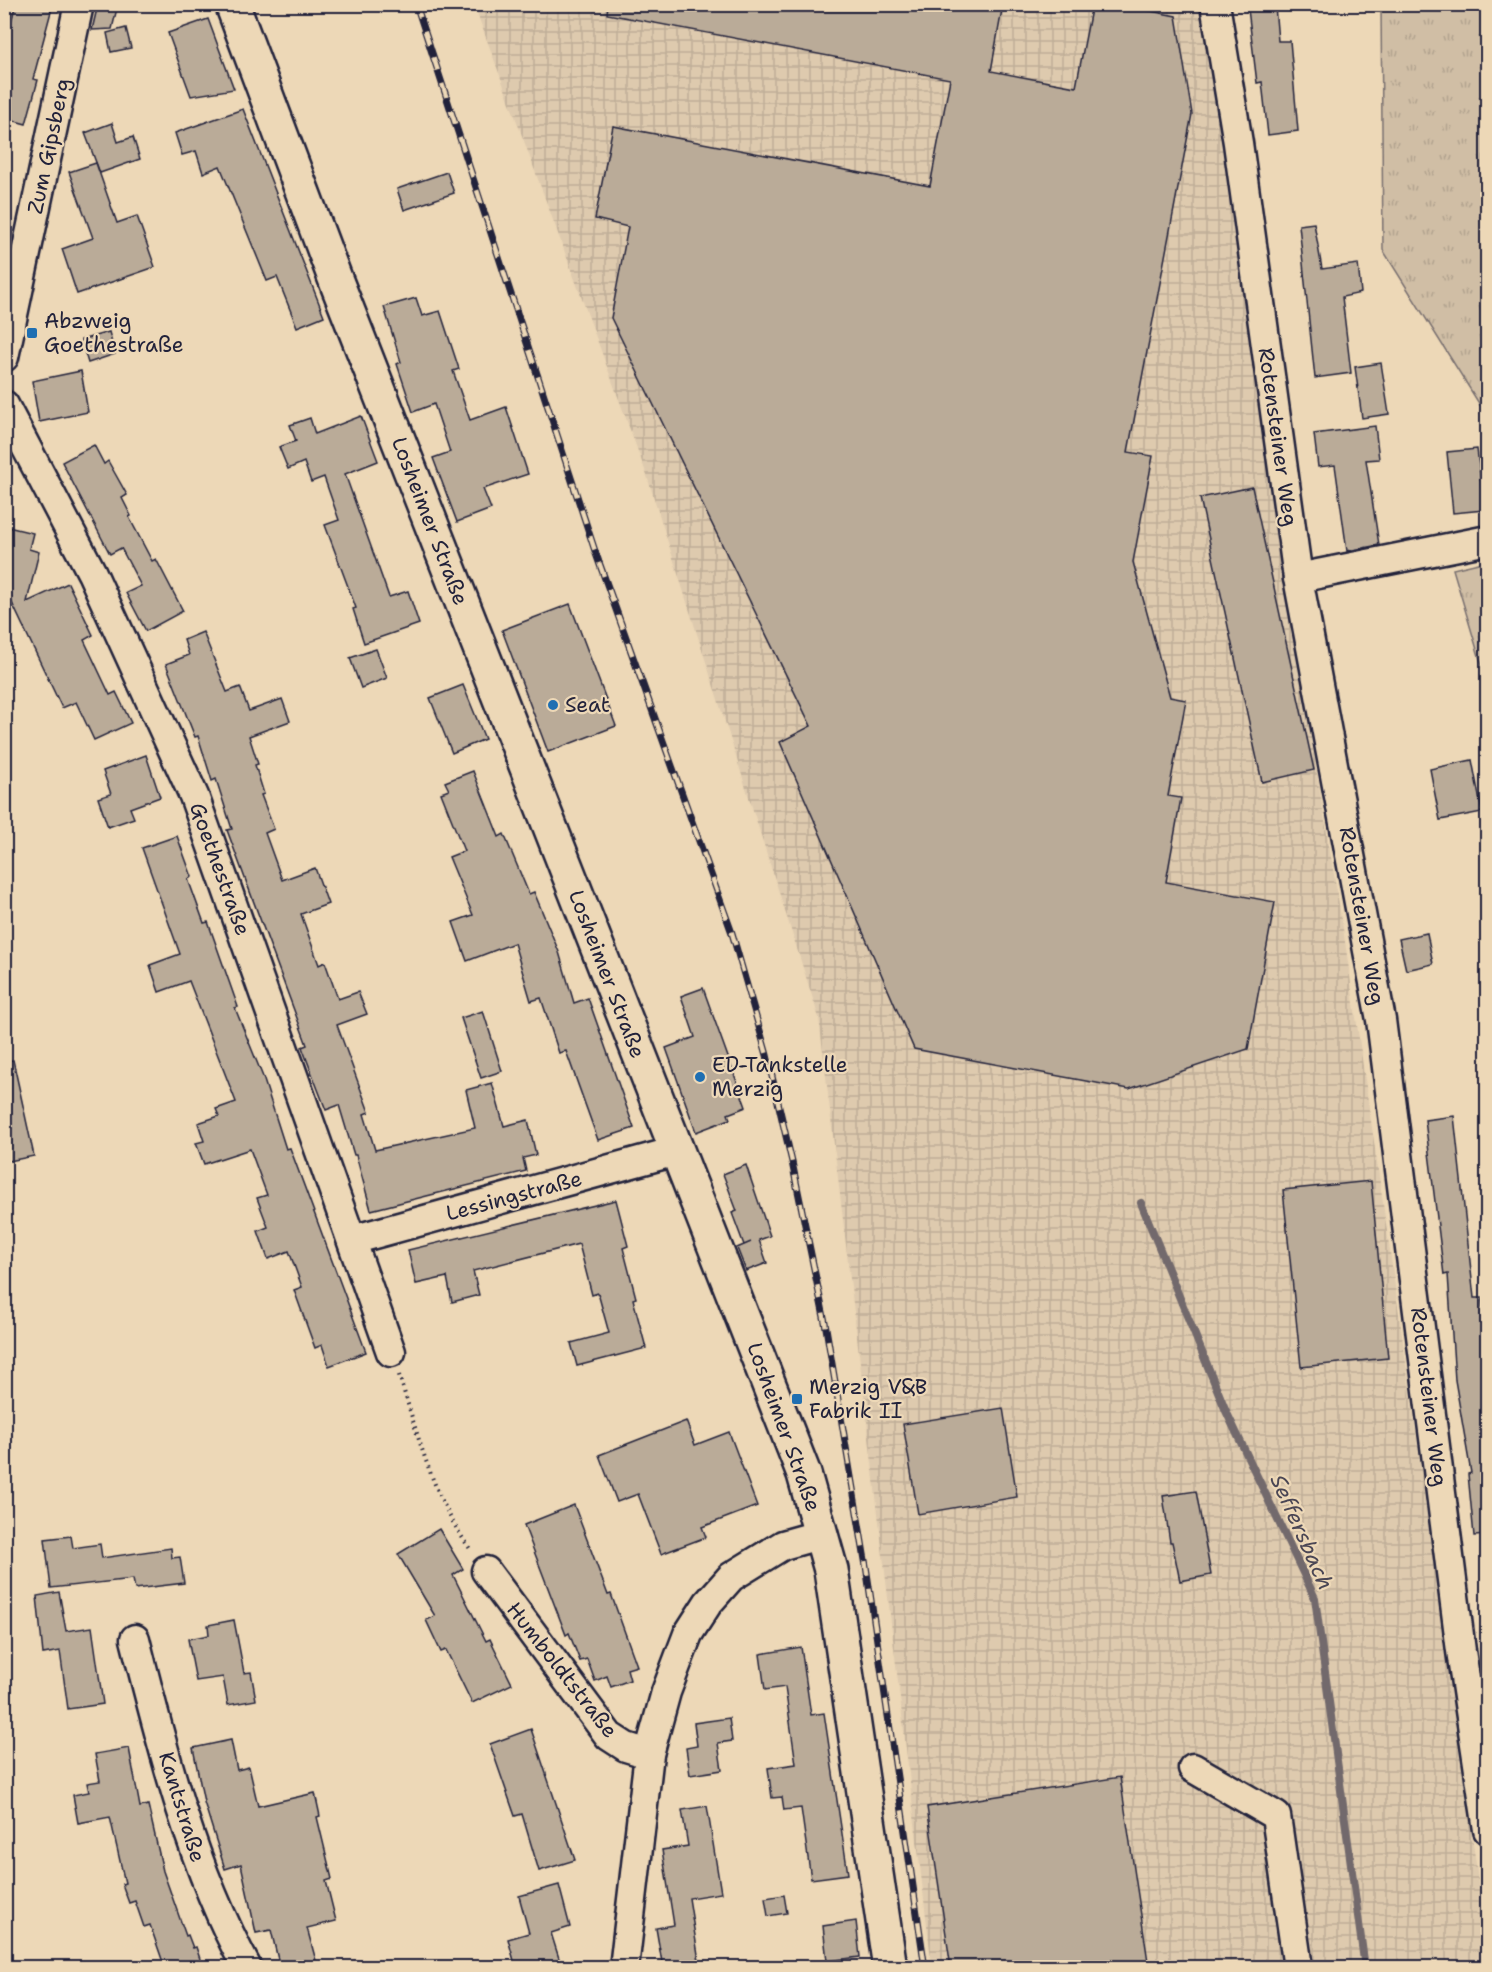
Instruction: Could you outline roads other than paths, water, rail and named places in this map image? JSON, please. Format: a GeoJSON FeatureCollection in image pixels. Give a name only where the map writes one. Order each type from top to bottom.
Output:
{"type":"FeatureCollection","features":[{"type":"Feature","properties":{"kind":"main road","name":"Losheimer Straße"},"geometry":{"type":"LineString","coordinates":[[232,4],[341,292],[783,1419],[822,1534],[831,1570],[890,1968]]}},
{"type":"Feature","properties":{"kind":"street","name":"Zum Gipsberg"},"geometry":{"type":"LineString","coordinates":[[4,357],[79,4]]}},
{"type":"Feature","properties":{"kind":"street","name":"Rotensteiner Weg"},"geometry":{"type":"LineString","coordinates":[[1215,4],[1238,143],[1298,578],[1381,1020],[1461,1651],[1488,1830]]}},
{"type":"Feature","properties":{"kind":"street","name":"Goethestraße"},"geometry":{"type":"LineString","coordinates":[[4,405],[92,573],[194,796],[391,1352]]}},
{"type":"Feature","properties":{"kind":"street"},"geometry":{"type":"LineString","coordinates":[[1298,578],[1488,540]]}},
{"type":"Feature","properties":{"kind":"street","name":"Lessingstraße"},"geometry":{"type":"LineString","coordinates":[[352,1240],[676,1151]]}},
{"type":"Feature","properties":{"kind":"street"},"geometry":{"type":"LineString","coordinates":[[624,1968],[650,1754],[666,1692],[688,1634],[708,1603],[731,1577],[783,1545],[822,1534]]}},
{"type":"Feature","properties":{"kind":"street","name":"Humboldtstraße"},"geometry":{"type":"LineString","coordinates":[[486,1571],[609,1736],[626,1747],[650,1754]]}},
{"type":"Feature","properties":{"kind":"street","name":"Kantstraße"},"geometry":{"type":"LineString","coordinates":[[135,1639],[171,1777],[202,1870],[247,1968]]}},
{"type":"Feature","properties":{"kind":"street"},"geometry":{"type":"LineString","coordinates":[[1193,1768],[1276,1816],[1298,1968]]}},
{"type":"Feature","properties":{"kind":"waterway","name":"Seffersbach"},"geometry":{"type":"LineString","coordinates":[[1141,1203],[1226,1411],[1315,1598],[1365,1968]]}},
{"type":"Feature","properties":{"kind":"railway"},"geometry":{"type":"LineString","coordinates":[[416,4],[595,551],[732,933],[767,1055],[825,1322],[866,1566],[925,1968]]}},
{"type":"Feature","properties":{"kind":"place","name":"Abzweig Goethestraße"},"geometry":{"type":"Point","coordinates":[32,333]}},
{"type":"Feature","properties":{"kind":"place","name":"Seat"},"geometry":{"type":"Point","coordinates":[553,705]}},
{"type":"Feature","properties":{"kind":"place","name":"ED-Tankstelle Merzig"},"geometry":{"type":"Point","coordinates":[700,1077]}},
{"type":"Feature","properties":{"kind":"place","name":"Merzig V&B Fabrik II"},"geometry":{"type":"Point","coordinates":[797,1399]}}]}
